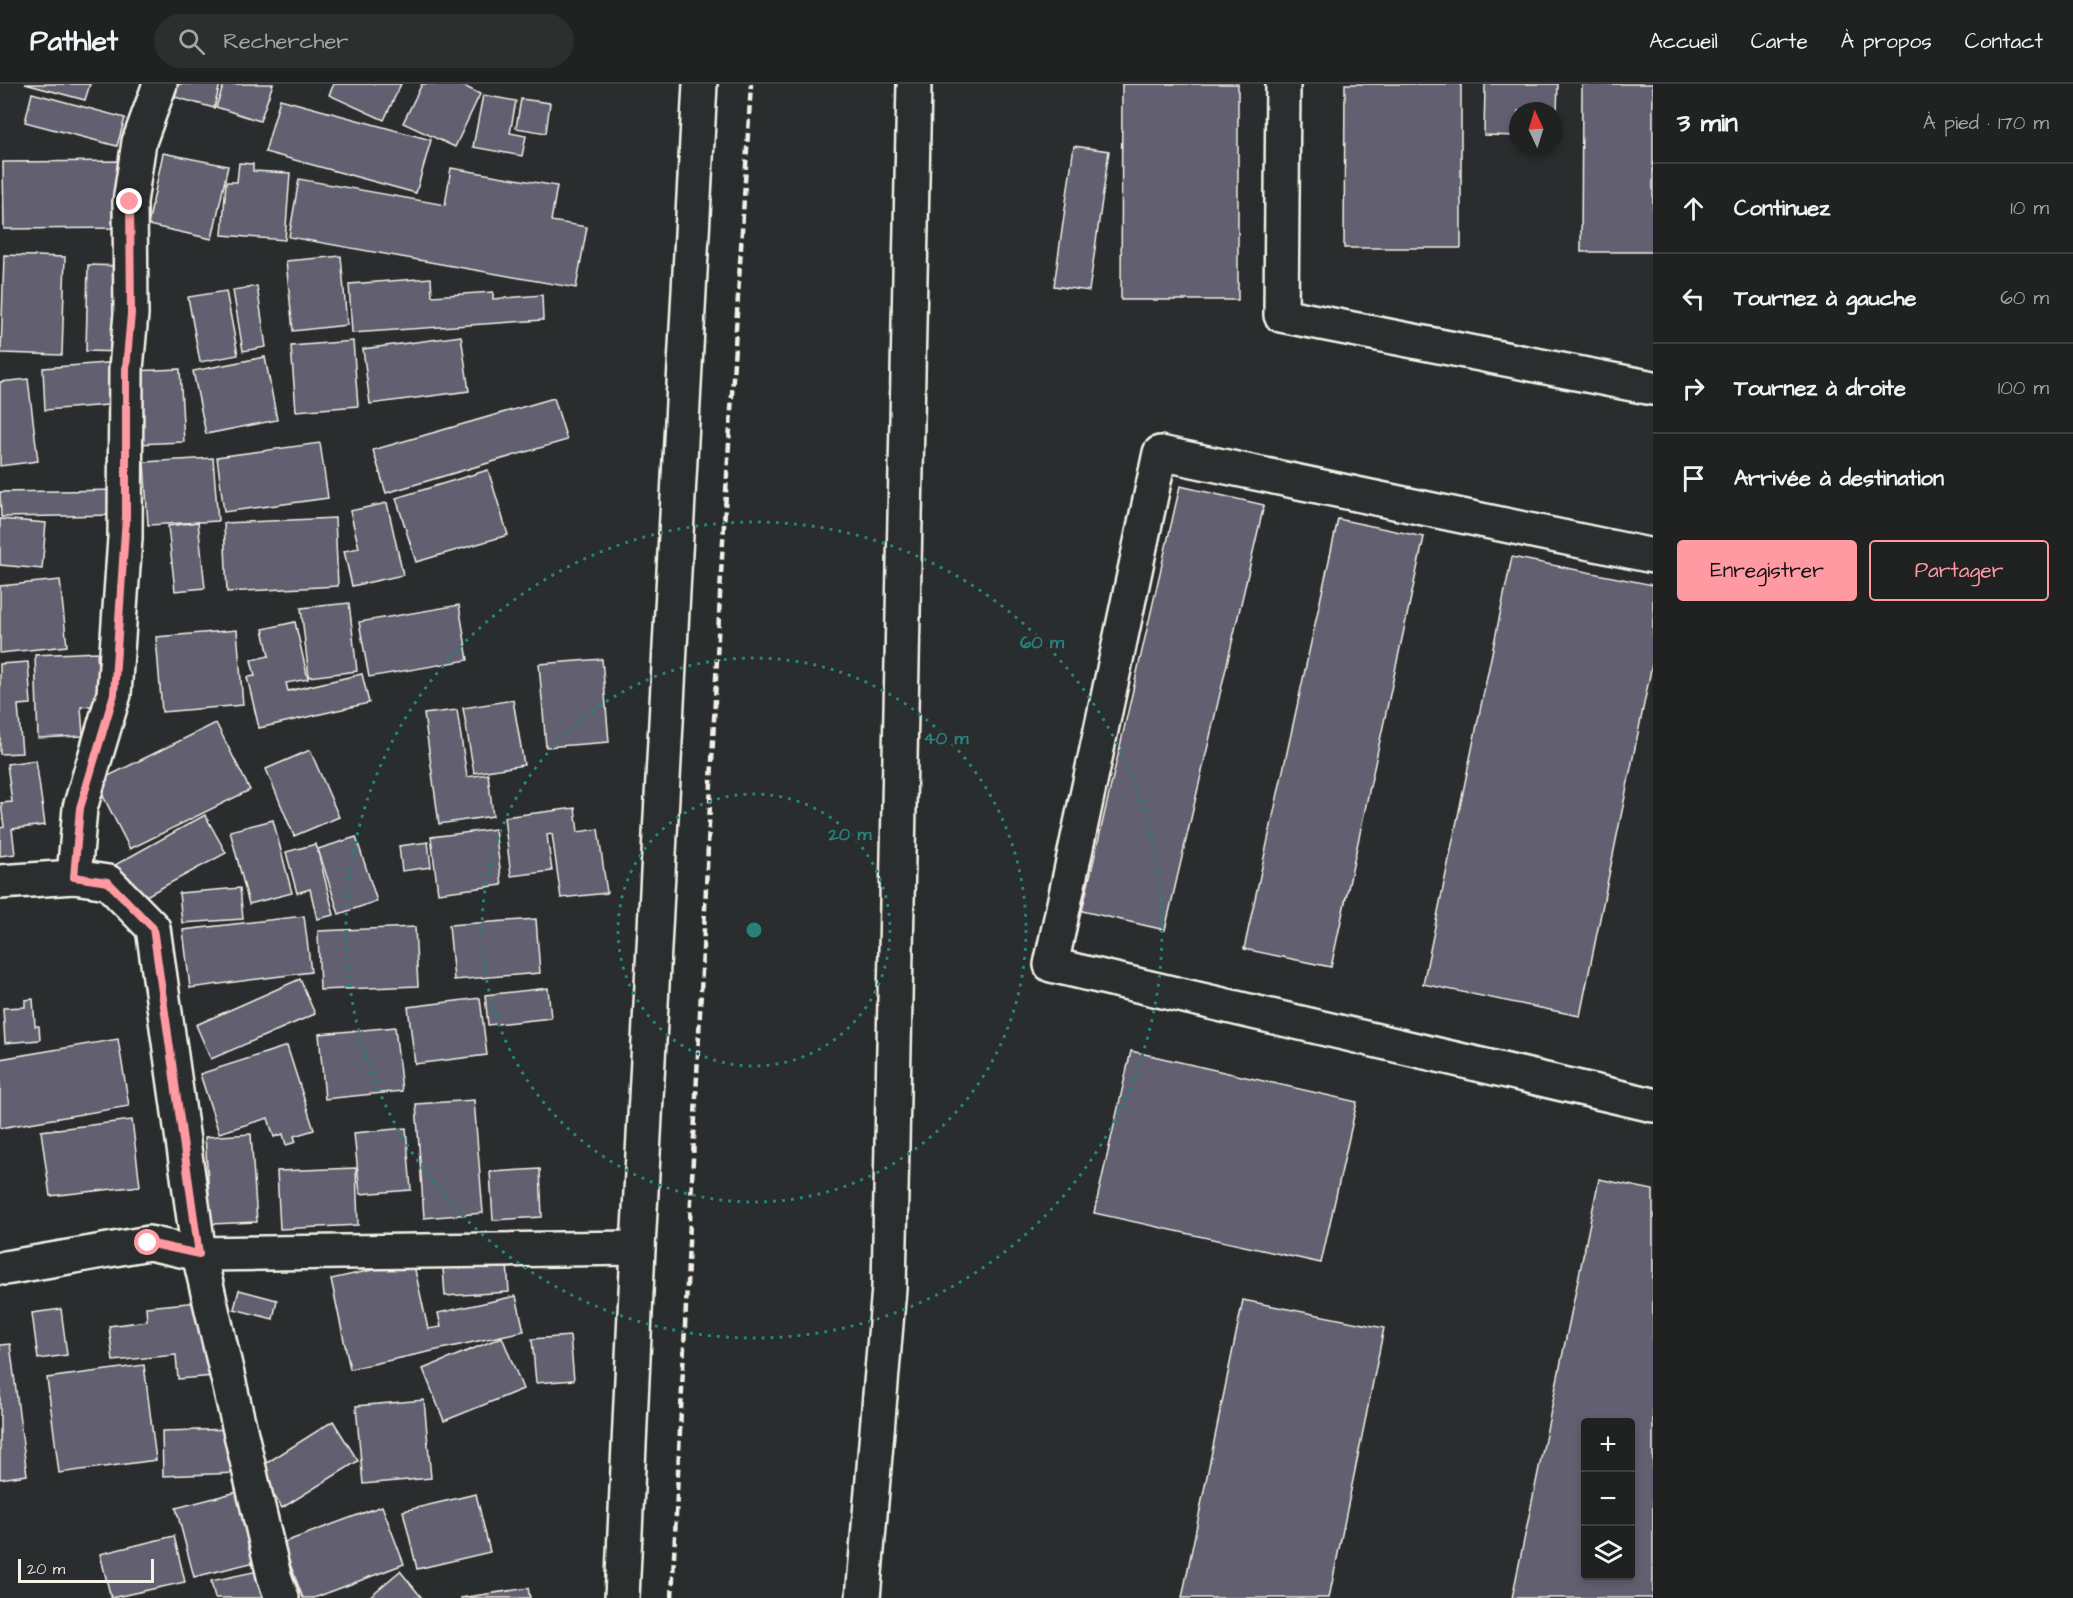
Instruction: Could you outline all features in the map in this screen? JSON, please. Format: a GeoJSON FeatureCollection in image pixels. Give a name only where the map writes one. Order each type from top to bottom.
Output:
{"type":"FeatureCollection","features":[{"type":"Feature","properties":{"kind":"street"},"geometry":{"type":"LineString","coordinates":[[74,877],[80,808],[114,694],[126,527],[126,369],[131,302],[130,202],[139,142],[160,84]]}},
{"type":"Feature","properties":{"kind":"street"},"geometry":{"type":"LineString","coordinates":[[622,1598],[638,1248],[700,84]]}},
{"type":"Feature","properties":{"kind":"street"},"geometry":{"type":"LineString","coordinates":[[863,1598],[889,1288],[914,84]]}},
{"type":"Feature","properties":{"kind":"street"},"geometry":{"type":"LineString","coordinates":[[1283,84],[1281,315],[1653,388]]}},
{"type":"Feature","properties":{"kind":"street"},"geometry":{"type":"LineString","coordinates":[[1653,556],[1160,453],[1051,965],[1653,1105]]}},
{"type":"Feature","properties":{"kind":"street"},"geometry":{"type":"LineString","coordinates":[[0,882],[74,877],[108,882],[153,928],[199,1254],[274,1576],[282,1598]]}},
{"type":"Feature","properties":{"kind":"street"},"geometry":{"type":"LineString","coordinates":[[5,1268],[148,1243],[199,1254],[638,1248]]}},
{"type":"Feature","properties":{"kind":"building"},"geometry":{"type":"Polygon","coordinates":[[[25,84],[90,84],[85,100],[25,84]]]}},
{"type":"Feature","properties":{"kind":"building"},"geometry":{"type":"Polygon","coordinates":[[[178,84],[220,84],[214,108],[175,97],[178,84]]]}},
{"type":"Feature","properties":{"kind":"building"},"geometry":{"type":"Polygon","coordinates":[[[224,84],[273,84],[260,121],[216,107],[224,84]]]}},
{"type":"Feature","properties":{"kind":"building"},"geometry":{"type":"Polygon","coordinates":[[[334,84],[401,84],[384,120],[329,95],[334,84]]]}},
{"type":"Feature","properties":{"kind":"building"},"geometry":{"type":"Polygon","coordinates":[[[422,84],[460,84],[480,94],[455,147],[403,123],[422,84]]]}},
{"type":"Feature","properties":{"kind":"building"},"geometry":{"type":"Polygon","coordinates":[[[1122,84],[1238,84],[1238,300],[1121,300],[1122,84]]]}},
{"type":"Feature","properties":{"kind":"building"},"geometry":{"type":"Polygon","coordinates":[[[1345,84],[1461,84],[1461,248],[1344,248],[1345,84]]]}},
{"type":"Feature","properties":{"kind":"building"},"geometry":{"type":"Polygon","coordinates":[[[1485,84],[1558,84],[1557,102],[1509,102],[1509,136],[1484,135],[1485,84]]]}},
{"type":"Feature","properties":{"kind":"building"},"geometry":{"type":"Polygon","coordinates":[[[1582,84],[1653,84],[1653,252],[1581,252],[1582,84]]]}},
{"type":"Feature","properties":{"kind":"building"},"geometry":{"type":"Polygon","coordinates":[[[32,93],[125,118],[117,146],[25,122],[32,93]]]}},
{"type":"Feature","properties":{"kind":"building"},"geometry":{"type":"Polygon","coordinates":[[[483,95],[516,101],[510,133],[526,136],[522,156],[473,147],[483,95]]]}},
{"type":"Feature","properties":{"kind":"building"},"geometry":{"type":"Polygon","coordinates":[[[280,99],[431,140],[416,193],[265,152],[280,99]]]}},
{"type":"Feature","properties":{"kind":"building"},"geometry":{"type":"Polygon","coordinates":[[[521,99],[550,103],[546,133],[516,128],[521,99]]]}},
{"type":"Feature","properties":{"kind":"building"},"geometry":{"type":"Polygon","coordinates":[[[1074,146],[1109,151],[1089,291],[1054,286],[1074,146]]]}},
{"type":"Feature","properties":{"kind":"building"},"geometry":{"type":"Polygon","coordinates":[[[163,153],[228,166],[212,239],[148,225],[163,153]]]}},
{"type":"Feature","properties":{"kind":"building"},"geometry":{"type":"Polygon","coordinates":[[[126,161],[127,228],[4,229],[3,162],[126,161]]]}},
{"type":"Feature","properties":{"kind":"building"},"geometry":{"type":"Polygon","coordinates":[[[239,163],[253,164],[253,171],[290,173],[285,240],[222,235],[226,182],[237,182],[239,163]]]}},
{"type":"Feature","properties":{"kind":"building"},"geometry":{"type":"Polygon","coordinates":[[[451,168],[557,186],[551,221],[587,227],[576,288],[289,237],[299,179],[445,205],[451,168]]]}},
{"type":"Feature","properties":{"kind":"building"},"geometry":{"type":"Polygon","coordinates":[[[4,255],[65,257],[62,355],[1,353],[4,255]]]}},
{"type":"Feature","properties":{"kind":"building"},"geometry":{"type":"Polygon","coordinates":[[[341,256],[347,325],[293,331],[286,261],[341,256]]]}},
{"type":"Feature","properties":{"kind":"building"},"geometry":{"type":"Polygon","coordinates":[[[88,265],[124,266],[122,352],[86,351],[88,265]]]}},
{"type":"Feature","properties":{"kind":"building"},"geometry":{"type":"Polygon","coordinates":[[[431,278],[432,296],[493,292],[493,299],[542,295],[543,320],[352,333],[349,284],[431,278]]]}},
{"type":"Feature","properties":{"kind":"building"},"geometry":{"type":"Polygon","coordinates":[[[257,286],[266,347],[243,351],[233,290],[257,286]]]}},
{"type":"Feature","properties":{"kind":"building"},"geometry":{"type":"Polygon","coordinates":[[[226,291],[238,355],[200,362],[188,297],[226,291]]]}},
{"type":"Feature","properties":{"kind":"building"},"geometry":{"type":"Polygon","coordinates":[[[461,336],[469,391],[370,404],[363,349],[461,336]]]}},
{"type":"Feature","properties":{"kind":"building"},"geometry":{"type":"Polygon","coordinates":[[[353,341],[358,406],[296,411],[291,346],[353,341]]]}},
{"type":"Feature","properties":{"kind":"building"},"geometry":{"type":"Polygon","coordinates":[[[265,357],[277,420],[206,434],[193,371],[265,357]]]}},
{"type":"Feature","properties":{"kind":"building"},"geometry":{"type":"Polygon","coordinates":[[[118,362],[121,404],[45,410],[43,368],[118,362]]]}},
{"type":"Feature","properties":{"kind":"building"},"geometry":{"type":"Polygon","coordinates":[[[180,369],[184,442],[136,444],[132,371],[180,369]]]}},
{"type":"Feature","properties":{"kind":"building"},"geometry":{"type":"Polygon","coordinates":[[[28,379],[38,461],[0,466],[0,382],[28,379]]]}},
{"type":"Feature","properties":{"kind":"building"},"geometry":{"type":"Polygon","coordinates":[[[554,398],[567,440],[386,493],[373,450],[554,398]]]}},
{"type":"Feature","properties":{"kind":"building"},"geometry":{"type":"Polygon","coordinates":[[[320,443],[328,498],[224,512],[217,457],[320,443]]]}},
{"type":"Feature","properties":{"kind":"building"},"geometry":{"type":"Polygon","coordinates":[[[213,458],[218,521],[148,525],[144,462],[213,458]]]}},
{"type":"Feature","properties":{"kind":"building"},"geometry":{"type":"Polygon","coordinates":[[[488,470],[508,535],[416,562],[396,498],[488,470]]]}},
{"type":"Feature","properties":{"kind":"building"},"geometry":{"type":"Polygon","coordinates":[[[1180,486],[1264,505],[1165,930],[1082,911],[1180,486]]]}},
{"type":"Feature","properties":{"kind":"building"},"geometry":{"type":"Polygon","coordinates":[[[118,490],[119,515],[1,517],[0,492],[118,490]]]}},
{"type":"Feature","properties":{"kind":"building"},"geometry":{"type":"Polygon","coordinates":[[[387,503],[403,575],[352,586],[344,551],[359,548],[350,511],[387,503]]]}},
{"type":"Feature","properties":{"kind":"building"},"geometry":{"type":"Polygon","coordinates":[[[335,518],[338,586],[227,592],[224,523],[335,518]]]}},
{"type":"Feature","properties":{"kind":"building"},"geometry":{"type":"Polygon","coordinates":[[[0,519],[46,523],[42,569],[0,565],[0,519]]]}},
{"type":"Feature","properties":{"kind":"building"},"geometry":{"type":"Polygon","coordinates":[[[1338,519],[1424,537],[1331,967],[1244,949],[1338,519]]]}},
{"type":"Feature","properties":{"kind":"building"},"geometry":{"type":"Polygon","coordinates":[[[198,522],[205,588],[175,591],[168,526],[198,522]]]}},
{"type":"Feature","properties":{"kind":"building"},"geometry":{"type":"Polygon","coordinates":[[[1512,557],[1653,585],[1653,660],[1580,1016],[1423,984],[1512,557]]]}},
{"type":"Feature","properties":{"kind":"building"},"geometry":{"type":"Polygon","coordinates":[[[60,580],[67,646],[0,653],[0,586],[60,580]]]}},
{"type":"Feature","properties":{"kind":"building"},"geometry":{"type":"Polygon","coordinates":[[[349,603],[357,671],[309,677],[301,608],[349,603]]]}},
{"type":"Feature","properties":{"kind":"building"},"geometry":{"type":"Polygon","coordinates":[[[459,605],[468,660],[369,677],[359,622],[459,605]]]}},
{"type":"Feature","properties":{"kind":"building"},"geometry":{"type":"Polygon","coordinates":[[[295,622],[308,679],[286,683],[288,691],[362,674],[369,703],[259,728],[247,677],[255,676],[251,660],[269,656],[263,629],[295,622]]]}},
{"type":"Feature","properties":{"kind":"building"},"geometry":{"type":"Polygon","coordinates":[[[237,630],[243,705],[162,712],[156,637],[237,630]]]}},
{"type":"Feature","properties":{"kind":"building"},"geometry":{"type":"Polygon","coordinates":[[[97,652],[100,705],[81,707],[83,736],[38,738],[35,655],[97,652]]]}},
{"type":"Feature","properties":{"kind":"building"},"geometry":{"type":"Polygon","coordinates":[[[602,659],[609,742],[546,747],[539,664],[602,659]]]}},
{"type":"Feature","properties":{"kind":"building"},"geometry":{"type":"Polygon","coordinates":[[[28,662],[31,704],[18,705],[22,753],[0,754],[0,664],[28,662]]]}},
{"type":"Feature","properties":{"kind":"building"},"geometry":{"type":"Polygon","coordinates":[[[513,700],[524,765],[474,773],[463,708],[513,700]]]}},
{"type":"Feature","properties":{"kind":"building"},"geometry":{"type":"Polygon","coordinates":[[[457,710],[467,777],[488,774],[493,816],[439,824],[424,714],[457,710]]]}},
{"type":"Feature","properties":{"kind":"building"},"geometry":{"type":"Polygon","coordinates":[[[216,723],[250,790],[130,849],[96,782],[216,723]]]}},
{"type":"Feature","properties":{"kind":"building"},"geometry":{"type":"Polygon","coordinates":[[[310,750],[339,817],[294,836],[266,769],[310,750]]]}},
{"type":"Feature","properties":{"kind":"building"},"geometry":{"type":"Polygon","coordinates":[[[36,760],[45,825],[12,829],[15,854],[0,856],[0,828],[4,827],[1,803],[12,802],[7,764],[36,760]]]}},
{"type":"Feature","properties":{"kind":"building"},"geometry":{"type":"Polygon","coordinates":[[[575,808],[578,832],[598,829],[607,893],[561,898],[552,834],[547,835],[552,871],[511,876],[504,817],[575,808]]]}},
{"type":"Feature","properties":{"kind":"building"},"geometry":{"type":"Polygon","coordinates":[[[205,815],[226,853],[135,902],[115,865],[205,815]]]}},
{"type":"Feature","properties":{"kind":"building"},"geometry":{"type":"Polygon","coordinates":[[[273,820],[292,893],[249,904],[230,831],[273,820]]]}},
{"type":"Feature","properties":{"kind":"building"},"geometry":{"type":"Polygon","coordinates":[[[495,829],[502,885],[438,893],[431,837],[495,829]]]}},
{"type":"Feature","properties":{"kind":"building"},"geometry":{"type":"Polygon","coordinates":[[[356,837],[377,901],[339,914],[318,849],[356,837]]]}},
{"type":"Feature","properties":{"kind":"building"},"geometry":{"type":"Polygon","coordinates":[[[428,842],[431,867],[402,871],[399,846],[428,842]]]}},
{"type":"Feature","properties":{"kind":"building"},"geometry":{"type":"Polygon","coordinates":[[[316,844],[334,915],[317,919],[310,889],[297,893],[286,852],[316,844]]]}},
{"type":"Feature","properties":{"kind":"building"},"geometry":{"type":"Polygon","coordinates":[[[240,888],[243,919],[182,923],[179,893],[240,888]]]}},
{"type":"Feature","properties":{"kind":"building"},"geometry":{"type":"Polygon","coordinates":[[[304,916],[311,972],[190,988],[183,930],[304,916]]]}},
{"type":"Feature","properties":{"kind":"building"},"geometry":{"type":"Polygon","coordinates":[[[536,919],[540,973],[454,980],[449,925],[536,919]]]}},
{"type":"Feature","properties":{"kind":"building"},"geometry":{"type":"Polygon","coordinates":[[[415,927],[418,986],[320,990],[318,931],[415,927]]]}},
{"type":"Feature","properties":{"kind":"building"},"geometry":{"type":"Polygon","coordinates":[[[300,979],[315,1014],[211,1059],[196,1025],[300,979]]]}},
{"type":"Feature","properties":{"kind":"building"},"geometry":{"type":"Polygon","coordinates":[[[548,988],[551,1018],[488,1025],[485,995],[548,988]]]}},
{"type":"Feature","properties":{"kind":"building"},"geometry":{"type":"Polygon","coordinates":[[[480,998],[487,1055],[415,1064],[408,1007],[480,998]]]}},
{"type":"Feature","properties":{"kind":"building"},"geometry":{"type":"Polygon","coordinates":[[[33,999],[35,1026],[39,1026],[40,1040],[5,1043],[3,1008],[25,1007],[25,1000],[33,999]]]}},
{"type":"Feature","properties":{"kind":"building"},"geometry":{"type":"Polygon","coordinates":[[[395,1027],[402,1091],[325,1099],[319,1034],[395,1027]]]}},
{"type":"Feature","properties":{"kind":"building"},"geometry":{"type":"Polygon","coordinates":[[[118,1039],[129,1106],[0,1128],[0,1059],[118,1039]]]}},
{"type":"Feature","properties":{"kind":"building"},"geometry":{"type":"Polygon","coordinates":[[[287,1046],[314,1130],[294,1136],[296,1142],[286,1145],[283,1134],[274,1137],[268,1118],[219,1133],[200,1074],[287,1046]]]}},
{"type":"Feature","properties":{"kind":"building"},"geometry":{"type":"Polygon","coordinates":[[[1131,1051],[1357,1102],[1321,1263],[1094,1213],[1131,1051]]]}},
{"type":"Feature","properties":{"kind":"building"},"geometry":{"type":"Polygon","coordinates":[[[474,1100],[483,1213],[424,1218],[416,1104],[474,1100]]]}},
{"type":"Feature","properties":{"kind":"building"},"geometry":{"type":"Polygon","coordinates":[[[132,1120],[140,1186],[50,1196],[41,1131],[132,1120]]]}},
{"type":"Feature","properties":{"kind":"building"},"geometry":{"type":"Polygon","coordinates":[[[406,1128],[411,1190],[360,1194],[354,1133],[406,1128]]]}},
{"type":"Feature","properties":{"kind":"building"},"geometry":{"type":"Polygon","coordinates":[[[251,1134],[257,1222],[211,1224],[205,1137],[251,1134]]]}},
{"type":"Feature","properties":{"kind":"building"},"geometry":{"type":"Polygon","coordinates":[[[356,1168],[358,1225],[280,1229],[277,1171],[356,1168]]]}},
{"type":"Feature","properties":{"kind":"building"},"geometry":{"type":"Polygon","coordinates":[[[540,1169],[542,1217],[493,1220],[490,1172],[540,1169]]]}},
{"type":"Feature","properties":{"kind":"building"},"geometry":{"type":"Polygon","coordinates":[[[1599,1179],[1653,1190],[1653,1598],[1512,1598],[1599,1179]]]}},
{"type":"Feature","properties":{"kind":"building"},"geometry":{"type":"Polygon","coordinates":[[[413,1261],[428,1329],[441,1327],[438,1313],[516,1296],[524,1331],[350,1369],[331,1279],[413,1261]]]}},
{"type":"Feature","properties":{"kind":"building"},"geometry":{"type":"Polygon","coordinates":[[[507,1263],[509,1292],[445,1296],[443,1268],[507,1263]]]}},
{"type":"Feature","properties":{"kind":"building"},"geometry":{"type":"Polygon","coordinates":[[[239,1290],[277,1300],[273,1319],[234,1309],[239,1290]]]}},
{"type":"Feature","properties":{"kind":"building"},"geometry":{"type":"Polygon","coordinates":[[[1243,1300],[1384,1328],[1329,1598],[1182,1598],[1243,1300]]]}},
{"type":"Feature","properties":{"kind":"building"},"geometry":{"type":"Polygon","coordinates":[[[209,1301],[215,1376],[178,1379],[176,1355],[113,1361],[109,1326],[147,1321],[146,1307],[209,1301]]]}},
{"type":"Feature","properties":{"kind":"building"},"geometry":{"type":"Polygon","coordinates":[[[61,1309],[67,1355],[38,1359],[32,1313],[61,1309]]]}},
{"type":"Feature","properties":{"kind":"building"},"geometry":{"type":"Polygon","coordinates":[[[570,1336],[574,1380],[536,1383],[532,1339],[570,1336]]]}},
{"type":"Feature","properties":{"kind":"building"},"geometry":{"type":"Polygon","coordinates":[[[502,1337],[523,1389],[444,1421],[423,1369],[502,1337]]]}},
{"type":"Feature","properties":{"kind":"building"},"geometry":{"type":"Polygon","coordinates":[[[10,1344],[27,1475],[0,1479],[0,1345],[10,1344]]]}},
{"type":"Feature","properties":{"kind":"building"},"geometry":{"type":"Polygon","coordinates":[[[144,1365],[156,1460],[59,1473],[47,1378],[144,1365]]]}},
{"type":"Feature","properties":{"kind":"building"},"geometry":{"type":"Polygon","coordinates":[[[424,1400],[431,1478],[363,1484],[356,1406],[424,1400]]]}},
{"type":"Feature","properties":{"kind":"building"},"geometry":{"type":"Polygon","coordinates":[[[333,1421],[358,1461],[282,1508],[257,1469],[333,1421]]]}},
{"type":"Feature","properties":{"kind":"building"},"geometry":{"type":"Polygon","coordinates":[[[236,1429],[237,1473],[163,1476],[162,1431],[236,1429]]]}},
{"type":"Feature","properties":{"kind":"building"},"geometry":{"type":"Polygon","coordinates":[[[237,1492],[255,1562],[194,1577],[176,1508],[237,1492]]]}},
{"type":"Feature","properties":{"kind":"building"},"geometry":{"type":"Polygon","coordinates":[[[476,1494],[490,1552],[417,1569],[403,1511],[476,1494]]]}},
{"type":"Feature","properties":{"kind":"building"},"geometry":{"type":"Polygon","coordinates":[[[382,1506],[404,1564],[314,1598],[303,1598],[282,1543],[382,1506]]]}},
{"type":"Feature","properties":{"kind":"building"},"geometry":{"type":"Polygon","coordinates":[[[174,1536],[185,1582],[111,1598],[100,1554],[174,1536]]]}},
{"type":"Feature","properties":{"kind":"building"},"geometry":{"type":"Polygon","coordinates":[[[263,1570],[270,1598],[215,1598],[211,1581],[263,1570]]]}},
{"type":"Feature","properties":{"kind":"building"},"geometry":{"type":"Polygon","coordinates":[[[400,1571],[422,1598],[368,1598],[400,1571]]]}},
{"type":"Feature","properties":{"kind":"building"},"geometry":{"type":"Polygon","coordinates":[[[528,1588],[530,1598],[460,1598],[528,1588]]]}},
{"type":"Feature","properties":{"kind":"railway"},"geometry":{"type":"LineString","coordinates":[[672,1598],[721,574],[751,84]]}},
{"type":"Feature","properties":{"kind":"route"},"geometry":{"type":"LineString","coordinates":[[130,202],[131,314],[126,369],[126,516],[114,694],[80,808],[74,877],[108,882],[153,928],[199,1254],[148,1243]]}}]}
